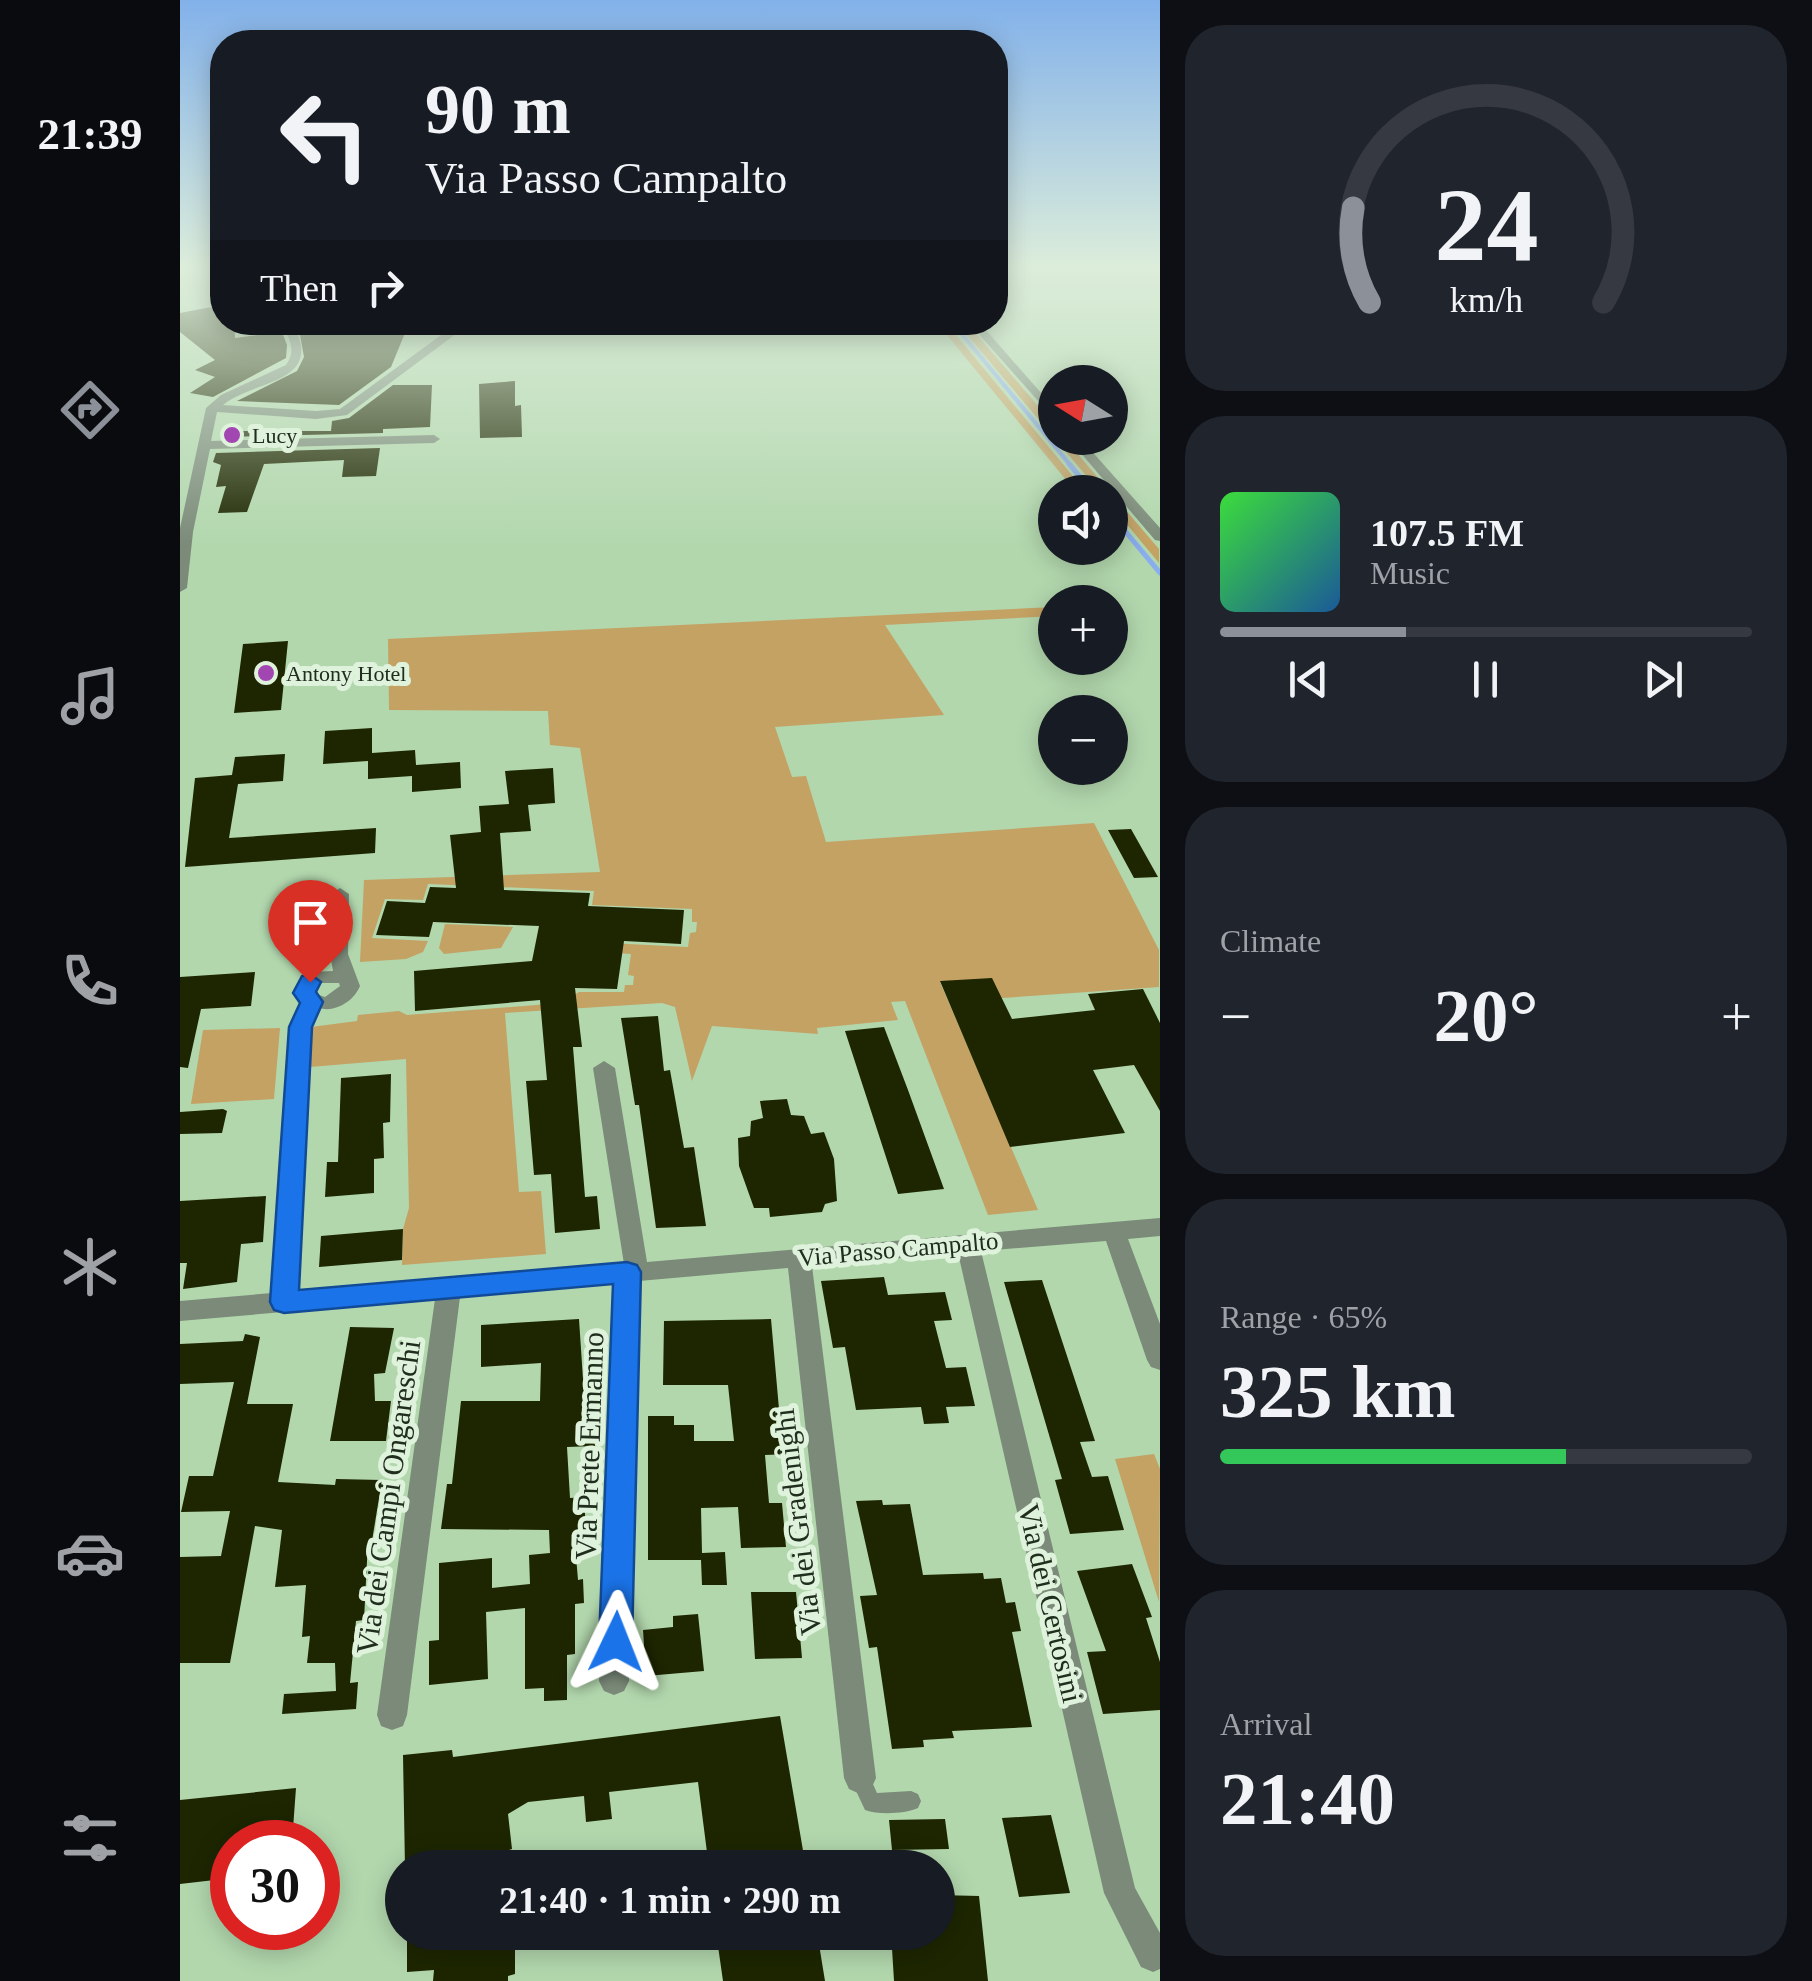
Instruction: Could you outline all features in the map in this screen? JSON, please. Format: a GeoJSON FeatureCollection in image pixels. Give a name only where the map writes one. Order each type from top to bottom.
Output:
{"type":"FeatureCollection","features":[{"type":"Feature","properties":{"kind":"street"},"geometry":{"type":"LineString","coordinates":[[180,588],[212,408],[222,398],[286,371],[298,359]]}},
{"type":"Feature","properties":{"kind":"street"},"geometry":{"type":"LineString","coordinates":[[212,408],[316,415],[343,412],[415,359]]}},
{"type":"Feature","properties":{"kind":"street"},"geometry":{"type":"LineString","coordinates":[[1006,359],[1038,397]]}},
{"type":"Feature","properties":{"kind":"street"},"geometry":{"type":"LineString","coordinates":[[203,445],[434,439]]}},
{"type":"Feature","properties":{"kind":"street"},"geometry":{"type":"LineString","coordinates":[[1089,455],[1160,537]]}},
{"type":"Feature","properties":{"kind":"street"},"geometry":{"type":"LineString","coordinates":[[284,1302],[301,1027],[312,1002],[304,993],[310,982],[325,975],[342,977],[340,894]]}},
{"type":"Feature","properties":{"kind":"street"},"geometry":{"type":"LineString","coordinates":[[604,1068],[632,1272]]}},
{"type":"Feature","properties":{"kind":"street","name":"Via Passo Campalto"},"geometry":{"type":"LineString","coordinates":[[180,1311],[1160,1227]]}},
{"type":"Feature","properties":{"kind":"street"},"geometry":{"type":"LineString","coordinates":[[1114,1231],[1160,1360]]}},
{"type":"Feature","properties":{"kind":"street","name":"Via dei Certosini"},"geometry":{"type":"LineString","coordinates":[[967,1244],[1120,1893],[1153,1955]]}},
{"type":"Feature","properties":{"kind":"street","name":"Via dei Gradenighi"},"geometry":{"type":"LineString","coordinates":[[799,1258],[860,1778]]}},
{"type":"Feature","properties":{"kind":"street","name":"Via Prete Ermanno"},"geometry":{"type":"LineString","coordinates":[[614,1681],[632,1272]]}},
{"type":"Feature","properties":{"kind":"street","name":"Via dei Campi Ongareschi"},"geometry":{"type":"LineString","coordinates":[[392,1714],[448,1288]]}},
{"type":"Feature","properties":{"kind":"lane"},"geometry":{"type":"LineString","coordinates":[[860,1778],[872,1803],[912,1801]]}},
{"type":"Feature","properties":{"kind":"shaded area"},"geometry":{"type":"Polygon","coordinates":[[[967,359],[976,359],[1038,434],[1038,446],[967,359]]]}},
{"type":"Feature","properties":{"kind":"shaded area"},"geometry":{"type":"Polygon","coordinates":[[[988,359],[998,359],[1038,406],[1038,419],[988,359]]]}},
{"type":"Feature","properties":{"kind":"shaded area"},"geometry":{"type":"Polygon","coordinates":[[[1046,455],[1055,455],[1072,475],[1062,475],[1046,455]]]}},
{"type":"Feature","properties":{"kind":"shaded area"},"geometry":{"type":"Polygon","coordinates":[[[1069,455],[1079,455],[1096,475],[1086,475],[1069,455]]]}},
{"type":"Feature","properties":{"kind":"shaded area"},"geometry":{"type":"Polygon","coordinates":[[[1128,513],[1159,549],[1159,563],[1128,526],[1128,513]]]}},
{"type":"Feature","properties":{"kind":"shaded area"},"geometry":{"type":"Polygon","coordinates":[[[1038,608],[1038,617],[885,625],[944,715],[775,727],[792,777],[806,776],[826,842],[1094,823],[1159,950],[1159,987],[1002,998],[940,982],[1038,1210],[988,1215],[905,1001],[891,1002],[898,1020],[817,1028],[818,1034],[712,1026],[692,1081],[675,1007],[662,1003],[505,1013],[519,1192],[541,1191],[546,1254],[402,1265],[403,1229],[409,1208],[406,1059],[310,1067],[311,1027],[357,1021],[358,1015],[561,1003],[579,992],[624,992],[625,985],[633,985],[634,976],[628,975],[631,954],[585,951],[608,943],[688,947],[697,922],[692,922],[692,909],[592,905],[594,891],[428,884],[423,900],[385,899],[372,938],[428,941],[423,952],[406,959],[360,962],[364,880],[600,872],[580,748],[550,745],[548,711],[389,710],[388,639],[1038,608]]]}},
{"type":"Feature","properties":{"kind":"shaded area"},"geometry":{"type":"Polygon","coordinates":[[[445,924],[513,927],[501,948],[444,954],[439,948],[445,924]]]}},
{"type":"Feature","properties":{"kind":"shaded area"},"geometry":{"type":"Polygon","coordinates":[[[280,1028],[274,1099],[191,1104],[203,1030],[280,1028]]]}},
{"type":"Feature","properties":{"kind":"shaded area"},"geometry":{"type":"Polygon","coordinates":[[[1154,1454],[1160,1469],[1159,1602],[1115,1459],[1154,1454]]]}},
{"type":"Feature","properties":{"kind":"building"},"geometry":{"type":"Polygon","coordinates":[[[283,359],[213,397],[190,393],[215,377],[195,370],[215,360],[283,359]]]}},
{"type":"Feature","properties":{"kind":"building"},"geometry":{"type":"Polygon","coordinates":[[[303,359],[394,359],[391,367],[339,405],[237,401],[297,371],[303,359]]]}},
{"type":"Feature","properties":{"kind":"building"},"geometry":{"type":"Polygon","coordinates":[[[515,381],[515,406],[521,405],[522,437],[480,438],[479,384],[515,381]]]}},
{"type":"Feature","properties":{"kind":"building"},"geometry":{"type":"Polygon","coordinates":[[[393,385],[432,385],[430,427],[383,429],[383,433],[221,437],[222,431],[331,431],[332,421],[349,418],[393,385]]]}},
{"type":"Feature","properties":{"kind":"building"},"geometry":{"type":"Polygon","coordinates":[[[380,448],[376,476],[342,477],[344,460],[264,464],[247,512],[218,513],[226,486],[216,487],[221,465],[213,462],[216,453],[380,448]]]}},
{"type":"Feature","properties":{"kind":"building"},"geometry":{"type":"Polygon","coordinates":[[[288,641],[281,710],[234,713],[243,644],[288,641]]]}},
{"type":"Feature","properties":{"kind":"building"},"geometry":{"type":"Polygon","coordinates":[[[372,728],[372,753],[415,750],[416,765],[460,762],[461,788],[412,792],[412,776],[368,779],[368,761],[323,764],[325,731],[372,728]]]}},
{"type":"Feature","properties":{"kind":"building"},"geometry":{"type":"Polygon","coordinates":[[[285,754],[283,781],[238,784],[229,838],[376,828],[375,853],[185,867],[195,778],[232,775],[235,757],[285,754]]]}},
{"type":"Feature","properties":{"kind":"building"},"geometry":{"type":"Polygon","coordinates":[[[553,768],[555,803],[528,805],[531,831],[500,833],[504,890],[590,893],[588,906],[684,910],[681,944],[624,941],[617,989],[575,988],[582,1047],[573,1047],[585,1197],[597,1196],[600,1229],[555,1233],[551,1174],[534,1175],[526,1081],[547,1080],[540,1000],[415,1011],[414,971],[532,961],[539,926],[433,922],[429,937],[376,935],[387,901],[425,903],[430,887],[456,888],[450,835],[481,832],[479,806],[509,804],[505,771],[553,768]]]}},
{"type":"Feature","properties":{"kind":"building"},"geometry":{"type":"Polygon","coordinates":[[[1131,829],[1158,877],[1134,878],[1108,830],[1131,829]]]}},
{"type":"Feature","properties":{"kind":"building"},"geometry":{"type":"Polygon","coordinates":[[[255,972],[251,1006],[201,1009],[188,1068],[180,1067],[180,977],[255,972]]]}},
{"type":"Feature","properties":{"kind":"building"},"geometry":{"type":"Polygon","coordinates":[[[992,978],[1012,1019],[1095,1010],[1088,994],[1143,989],[1160,1023],[1160,1111],[1134,1065],[1093,1070],[1125,1133],[1010,1147],[940,981],[992,978]]]}},
{"type":"Feature","properties":{"kind":"building"},"geometry":{"type":"Polygon","coordinates":[[[658,1016],[664,1071],[670,1070],[684,1148],[694,1147],[706,1226],[656,1228],[639,1105],[635,1105],[621,1018],[658,1016]]]}},
{"type":"Feature","properties":{"kind":"building"},"geometry":{"type":"Polygon","coordinates":[[[884,1027],[944,1189],[898,1194],[845,1031],[884,1027]]]}},
{"type":"Feature","properties":{"kind":"building"},"geometry":{"type":"Polygon","coordinates":[[[391,1074],[390,1122],[383,1123],[384,1158],[374,1159],[374,1193],[325,1197],[327,1162],[338,1162],[341,1078],[391,1074]]]}},
{"type":"Feature","properties":{"kind":"building"},"geometry":{"type":"Polygon","coordinates":[[[787,1099],[791,1115],[804,1116],[811,1134],[824,1132],[834,1159],[837,1201],[825,1204],[822,1212],[770,1217],[769,1208],[754,1208],[739,1166],[738,1138],[750,1136],[751,1121],[763,1118],[760,1101],[787,1099]]]}},
{"type":"Feature","properties":{"kind":"building"},"geometry":{"type":"Polygon","coordinates":[[[227,1111],[222,1133],[180,1134],[180,1112],[227,1111]]]}},
{"type":"Feature","properties":{"kind":"building"},"geometry":{"type":"Polygon","coordinates":[[[266,1196],[263,1242],[241,1244],[237,1282],[183,1289],[187,1263],[180,1263],[180,1201],[266,1196]]]}},
{"type":"Feature","properties":{"kind":"building"},"geometry":{"type":"Polygon","coordinates":[[[403,1229],[402,1260],[319,1267],[321,1236],[403,1229]]]}},
{"type":"Feature","properties":{"kind":"building"},"geometry":{"type":"Polygon","coordinates":[[[884,1277],[888,1295],[945,1292],[952,1320],[934,1321],[946,1368],[966,1367],[975,1406],[946,1407],[949,1423],[924,1424],[921,1407],[856,1410],[845,1347],[833,1348],[821,1281],[884,1277]]]}},
{"type":"Feature","properties":{"kind":"building"},"geometry":{"type":"Polygon","coordinates":[[[1042,1280],[1095,1441],[1080,1442],[1092,1477],[1108,1476],[1124,1530],[1070,1534],[1055,1480],[1062,1479],[1004,1282],[1042,1280]]]}},
{"type":"Feature","properties":{"kind":"building"},"geometry":{"type":"Polygon","coordinates":[[[579,1319],[586,1424],[594,1424],[595,1446],[567,1447],[570,1498],[584,1497],[586,1531],[574,1532],[584,1603],[575,1604],[575,1654],[567,1655],[567,1700],[544,1701],[544,1688],[525,1689],[525,1608],[486,1612],[488,1679],[429,1685],[429,1641],[439,1640],[439,1563],[492,1558],[492,1588],[530,1584],[529,1555],[550,1553],[549,1530],[441,1529],[447,1484],[452,1484],[461,1401],[540,1401],[541,1363],[481,1367],[481,1325],[579,1319]]]}},
{"type":"Feature","properties":{"kind":"building"},"geometry":{"type":"Polygon","coordinates":[[[771,1319],[779,1409],[783,1409],[789,1454],[765,1455],[769,1503],[782,1503],[786,1547],[741,1548],[738,1507],[701,1508],[702,1553],[725,1552],[727,1585],[702,1585],[701,1560],[648,1560],[648,1416],[674,1416],[674,1425],[694,1425],[694,1441],[734,1441],[728,1385],[663,1385],[664,1321],[771,1319]]]}},
{"type":"Feature","properties":{"kind":"building"},"geometry":{"type":"Polygon","coordinates":[[[350,1327],[394,1328],[385,1373],[374,1374],[375,1401],[391,1401],[386,1441],[330,1441],[350,1327]]]}},
{"type":"Feature","properties":{"kind":"building"},"geometry":{"type":"Polygon","coordinates":[[[245,1334],[260,1337],[247,1404],[293,1404],[278,1482],[335,1485],[336,1479],[382,1480],[372,1541],[368,1541],[364,1620],[356,1621],[350,1683],[358,1682],[356,1709],[282,1714],[284,1694],[336,1691],[335,1663],[307,1663],[310,1636],[302,1637],[306,1585],[275,1587],[282,1530],[255,1526],[230,1663],[180,1663],[180,1557],[221,1556],[230,1511],[181,1512],[189,1476],[213,1476],[234,1382],[180,1384],[180,1344],[243,1341],[245,1334]]]}},
{"type":"Feature","properties":{"kind":"building"},"geometry":{"type":"Polygon","coordinates":[[[882,1500],[883,1505],[910,1504],[923,1575],[983,1573],[984,1579],[1001,1578],[1006,1603],[1015,1602],[1021,1631],[1012,1632],[1032,1727],[952,1731],[954,1738],[923,1740],[924,1747],[892,1749],[877,1647],[869,1648],[860,1596],[877,1595],[856,1501],[882,1500]]]}},
{"type":"Feature","properties":{"kind":"building"},"geometry":{"type":"Polygon","coordinates":[[[1132,1564],[1152,1617],[1146,1618],[1160,1662],[1160,1710],[1103,1714],[1087,1652],[1106,1651],[1077,1571],[1132,1564]]]}},
{"type":"Feature","properties":{"kind":"building"},"geometry":{"type":"Polygon","coordinates":[[[751,1592],[796,1592],[802,1658],[755,1659],[751,1592]]]}},
{"type":"Feature","properties":{"kind":"building"},"geometry":{"type":"Polygon","coordinates":[[[698,1614],[704,1671],[646,1676],[643,1630],[673,1627],[673,1616],[698,1614]]]}},
{"type":"Feature","properties":{"kind":"building"},"geometry":{"type":"Polygon","coordinates":[[[780,1716],[803,1850],[707,1850],[698,1782],[609,1792],[612,1819],[586,1822],[584,1796],[528,1802],[508,1814],[512,1849],[509,1850],[405,1850],[403,1755],[452,1750],[453,1757],[780,1716]]]}},
{"type":"Feature","properties":{"kind":"building"},"geometry":{"type":"Polygon","coordinates":[[[296,1788],[294,1820],[210,1820],[210,1881],[180,1884],[180,1800],[296,1788]]]}},
{"type":"Feature","properties":{"kind":"building"},"geometry":{"type":"Polygon","coordinates":[[[1051,1815],[1070,1893],[1019,1897],[1002,1818],[1051,1815]]]}},
{"type":"Feature","properties":{"kind":"building"},"geometry":{"type":"Polygon","coordinates":[[[945,1819],[949,1849],[892,1850],[889,1820],[945,1819]]]}},
{"type":"Feature","properties":{"kind":"building"},"geometry":{"type":"Polygon","coordinates":[[[955,1895],[979,1896],[988,1981],[894,1981],[892,1950],[955,1950],[955,1895]]]}},
{"type":"Feature","properties":{"kind":"building"},"geometry":{"type":"Polygon","coordinates":[[[407,1950],[515,1950],[515,1974],[508,1976],[508,1981],[433,1981],[434,1970],[407,1972],[407,1950]]]}},
{"type":"Feature","properties":{"kind":"building"},"geometry":{"type":"Polygon","coordinates":[[[719,1950],[820,1950],[825,1981],[723,1981],[719,1950]]]}},
{"type":"Feature","properties":{"kind":"waterway"},"geometry":{"type":"LineString","coordinates":[[983,359],[1071,466]]}},
{"type":"Feature","properties":{"kind":"waterway"},"geometry":{"type":"LineString","coordinates":[[1069,464],[1078,475]]}},
{"type":"Feature","properties":{"kind":"waterway"},"geometry":{"type":"LineString","coordinates":[[1128,535],[1160,573]]}},
{"type":"Feature","properties":{"kind":"place","name":"Lucy"},"geometry":{"type":"Point","coordinates":[232,435]}},
{"type":"Feature","properties":{"kind":"place","name":"Antony Hotel"},"geometry":{"type":"Point","coordinates":[266,673]}},
{"type":"Feature","properties":{"kind":"route"},"geometry":{"type":"LineString","coordinates":[[310,982],[304,993],[312,1002],[301,1027],[284,1302],[627,1272],[616,1642]]}}]}
